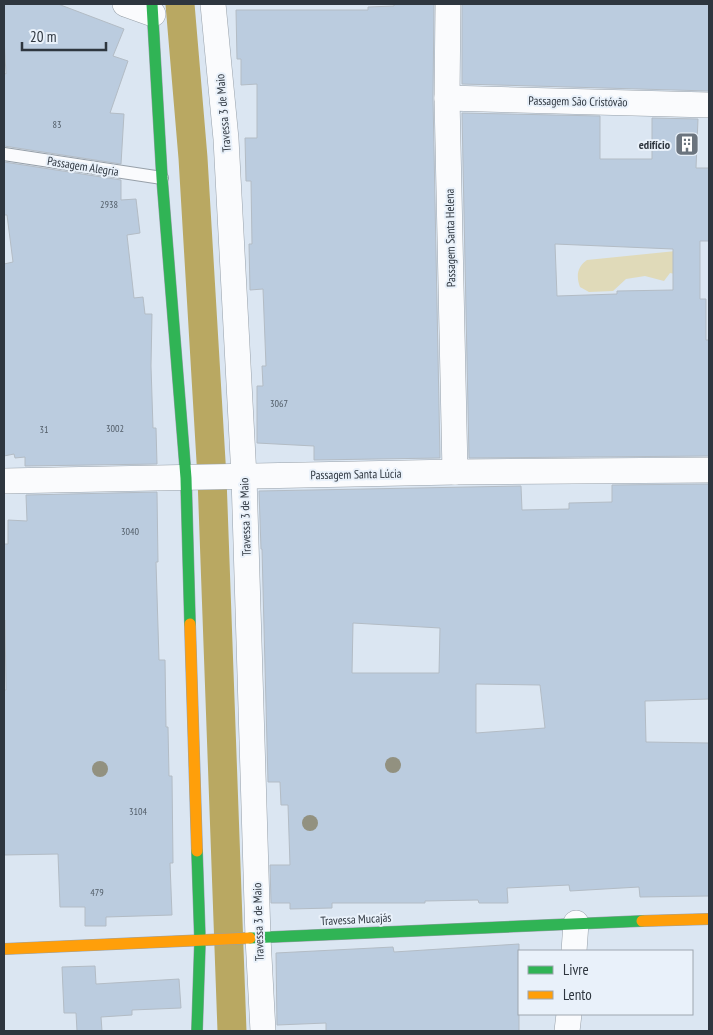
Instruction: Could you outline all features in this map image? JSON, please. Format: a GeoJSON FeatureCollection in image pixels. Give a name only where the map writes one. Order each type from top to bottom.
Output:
{"type":"FeatureCollection","features":[{"type":"Feature","properties":{"kind":"street"},"geometry":{"type":"LineString","coordinates":[[125,4],[153,9],[162,178],[189,478],[200,941],[197,1031]]}},
{"type":"Feature","properties":{"kind":"street","name":"Travessa 3 de Maio"},"geometry":{"type":"LineString","coordinates":[[213,4],[226,139],[263,1031]]}},
{"type":"Feature","properties":{"kind":"street","name":"Passagem Santa Helena"},"geometry":{"type":"LineString","coordinates":[[448,4],[447,98],[455,472]]}},
{"type":"Feature","properties":{"kind":"street","name":"Passagem São Cristóvão"},"geometry":{"type":"LineString","coordinates":[[447,98],[709,105]]}},
{"type":"Feature","properties":{"kind":"street","name":"Passagem Santa Lúcia"},"geometry":{"type":"LineString","coordinates":[[4,481],[455,472],[709,470]]}},
{"type":"Feature","properties":{"kind":"street","name":"Travessa Mucajás"},"geometry":{"type":"LineString","coordinates":[[4,949],[576,923],[709,919]]}},
{"type":"Feature","properties":{"kind":"street"},"geometry":{"type":"LineString","coordinates":[[574,950],[576,923]]}},
{"type":"Feature","properties":{"kind":"street"},"geometry":{"type":"LineString","coordinates":[[567,1031],[569,1015]]}},
{"type":"Feature","properties":{"kind":"lane","name":"Passagem Alegria"},"geometry":{"type":"LineString","coordinates":[[4,154],[162,178]]}},
{"type":"Feature","properties":{"kind":"shaded area"},"geometry":{"type":"Polygon","coordinates":[[[673,205],[680,275],[670,273],[664,281],[645,276],[626,279],[613,291],[589,292],[580,287],[578,272],[587,260],[676,251],[673,205]]]}},
{"type":"Feature","properties":{"kind":"building"},"geometry":{"type":"Polygon","coordinates":[[[4,4],[58,4],[124,29],[113,56],[128,61],[110,113],[124,114],[121,164],[4,146],[4,73],[6,74],[4,4]]]}},
{"type":"Feature","properties":{"kind":"building"},"geometry":{"type":"Polygon","coordinates":[[[394,4],[434,4],[433,98],[440,458],[314,460],[314,446],[257,443],[257,386],[263,386],[262,366],[266,366],[263,289],[250,290],[249,244],[252,244],[251,181],[246,181],[245,138],[257,138],[257,84],[241,85],[241,59],[237,59],[236,10],[368,10],[368,7],[394,6],[394,4]]]}},
{"type":"Feature","properties":{"kind":"building"},"geometry":{"type":"Polygon","coordinates":[[[462,4],[709,4],[709,91],[462,84],[462,4]]]}},
{"type":"Feature","properties":{"kind":"building"},"geometry":{"type":"Polygon","coordinates":[[[462,113],[600,116],[600,159],[652,159],[652,118],[698,119],[696,168],[709,168],[709,241],[700,241],[700,299],[706,299],[706,340],[709,340],[709,456],[469,458],[462,113]],[[555,244],[557,296],[617,294],[617,291],[673,290],[673,249],[555,244]]]}},
{"type":"Feature","properties":{"kind":"building"},"geometry":{"type":"Polygon","coordinates":[[[4,162],[121,180],[121,200],[136,199],[140,233],[127,235],[134,298],[143,297],[145,314],[152,314],[153,428],[156,428],[157,464],[25,466],[25,457],[15,458],[14,454],[4,456],[4,264],[13,262],[7,215],[4,215],[4,162]]]}},
{"type":"Feature","properties":{"kind":"building"},"geometry":{"type":"Polygon","coordinates":[[[709,484],[709,699],[645,701],[646,742],[709,743],[709,896],[640,897],[639,887],[570,891],[569,885],[507,888],[508,903],[479,903],[478,900],[425,901],[425,903],[332,903],[332,908],[290,909],[290,903],[271,903],[270,865],[290,865],[288,805],[281,805],[280,782],[268,782],[259,491],[521,486],[522,510],[569,509],[569,503],[612,502],[612,485],[709,484]],[[353,623],[352,673],[439,673],[440,628],[353,623]],[[476,684],[476,733],[545,728],[540,685],[476,684]]]}},
{"type":"Feature","properties":{"kind":"building"},"geometry":{"type":"Polygon","coordinates":[[[157,492],[158,562],[156,562],[159,660],[165,660],[166,727],[168,727],[169,776],[172,776],[173,863],[170,863],[172,915],[106,917],[106,926],[85,926],[85,907],[60,907],[58,854],[4,855],[4,690],[6,690],[4,544],[8,544],[8,520],[27,521],[26,495],[157,492]]]}},
{"type":"Feature","properties":{"kind":"building"},"geometry":{"type":"Polygon","coordinates":[[[519,944],[519,1031],[326,1031],[326,1023],[277,1025],[276,953],[393,947],[394,952],[519,944]]]}},
{"type":"Feature","properties":{"kind":"building"},"geometry":{"type":"Polygon","coordinates":[[[95,966],[96,984],[179,979],[181,1008],[132,1010],[132,1015],[101,1017],[102,1031],[77,1031],[76,1013],[64,1013],[62,967],[95,966]]]}},
{"type":"Feature","properties":{"kind":"waterway"},"geometry":{"type":"LineString","coordinates":[[180,4],[193,158],[212,478],[232,1031]]}},
{"type":"Feature","properties":{"kind":"traffic: fast"},"geometry":{"type":"LineString","coordinates":[[152,4],[162,178],[186,478],[190,624]]}},
{"type":"Feature","properties":{"kind":"traffic: fast"},"geometry":{"type":"LineString","coordinates":[[197,851],[200,941],[197,1031]]}},
{"type":"Feature","properties":{"kind":"traffic: fast"},"geometry":{"type":"LineString","coordinates":[[250,938],[642,921]]}},
{"type":"Feature","properties":{"kind":"traffic: slow"},"geometry":{"type":"LineString","coordinates":[[190,624],[197,851]]}},
{"type":"Feature","properties":{"kind":"traffic: slow"},"geometry":{"type":"LineString","coordinates":[[642,921],[709,919]]}},
{"type":"Feature","properties":{"kind":"traffic: slow"},"geometry":{"type":"LineString","coordinates":[[4,949],[250,938]]}},
{"type":"Feature","properties":{"kind":"place","name":"edifício"},"geometry":{"type":"Point","coordinates":[687,144]}}]}
